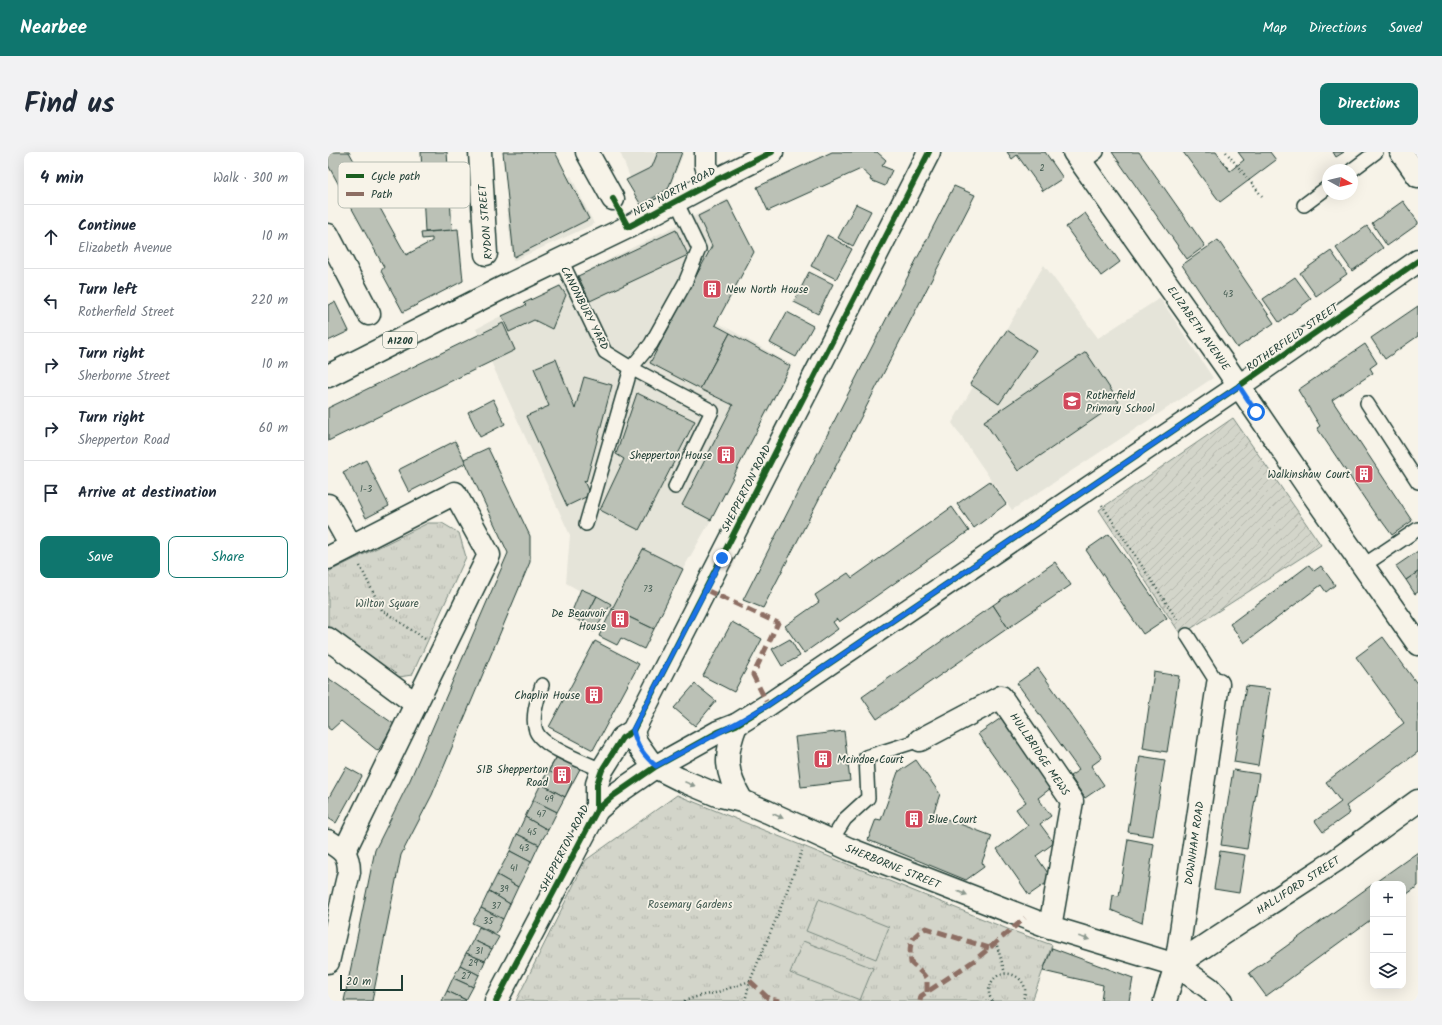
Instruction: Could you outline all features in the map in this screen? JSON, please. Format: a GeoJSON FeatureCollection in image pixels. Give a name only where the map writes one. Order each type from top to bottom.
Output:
{"type":"FeatureCollection","features":[{"type":"Feature","properties":{"kind":"street","name":"RYDON STREET"},"geometry":{"type":"LineString","coordinates":[[480,152],[486,254]]}},
{"type":"Feature","properties":{"kind":"street"},"geometry":{"type":"LineString","coordinates":[[587,152],[613,199]]}},
{"type":"Feature","properties":{"kind":"street"},"geometry":{"type":"LineString","coordinates":[[706,152],[706,165],[712,182]]}},
{"type":"Feature","properties":{"kind":"street","name":"NEW NORTH ROAD"},"geometry":{"type":"LineString","coordinates":[[328,376],[500,289],[628,227],[772,152]]}},
{"type":"Feature","properties":{"kind":"street","name":"SHEPPERTON ROAD"},"geometry":{"type":"LineString","coordinates":[[496,1001],[597,810],[597,784],[602,770],[622,738],[633,730],[929,152]]}},
{"type":"Feature","properties":{"kind":"street"},"geometry":{"type":"LineString","coordinates":[[1401,152],[1418,176]]}},
{"type":"Feature","properties":{"kind":"street","name":"ELIZABETH AVENUE"},"geometry":{"type":"LineString","coordinates":[[1084,156],[1314,496],[1364,565],[1418,644]]}},
{"type":"Feature","properties":{"kind":"street"},"geometry":{"type":"LineString","coordinates":[[328,235],[369,314]]}},
{"type":"Feature","properties":{"kind":"street","name":"ROTHERFIELD STREET"},"geometry":{"type":"LineString","coordinates":[[597,810],[613,796],[656,766],[718,732],[736,725],[781,696],[1090,488],[1418,261]]}},
{"type":"Feature","properties":{"kind":"street"},"geometry":{"type":"LineString","coordinates":[[328,558],[455,493],[488,555],[416,704],[336,846],[349,861],[349,872],[328,962]]}},
{"type":"Feature","properties":{"kind":"street"},"geometry":{"type":"LineString","coordinates":[[328,505],[351,546]]}},
{"type":"Feature","properties":{"kind":"street"},"geometry":{"type":"LineString","coordinates":[[328,639],[416,704]]}},
{"type":"Feature","properties":{"kind":"street","name":"DOWNHAM ROAD"},"geometry":{"type":"LineString","coordinates":[[1165,1001],[1176,965],[1218,684]]}},
{"type":"Feature","properties":{"kind":"street","name":"HULLBRIDGE MEWS"},"geometry":{"type":"LineString","coordinates":[[920,740],[1001,697],[1072,801],[1050,927]]}},
{"type":"Feature","properties":{"kind":"street"},"geometry":{"type":"LineString","coordinates":[[736,725],[730,739],[727,755],[734,788],[742,801]]}},
{"type":"Feature","properties":{"kind":"street","name":"SHERBORNE STREET"},"geometry":{"type":"LineString","coordinates":[[633,730],[640,750],[656,766],[679,779],[717,795],[742,801],[849,849],[1050,927],[1176,965],[1209,988],[1221,1001]]}},
{"type":"Feature","properties":{"kind":"street","name":"HALLIFORD STREET"},"geometry":{"type":"LineString","coordinates":[[1176,965],[1215,938],[1336,861],[1418,801]]}},
{"type":"Feature","properties":{"kind":"lane"},"geometry":{"type":"LineString","coordinates":[[1358,166],[1376,152]]}},
{"type":"Feature","properties":{"kind":"lane"},"geometry":{"type":"LineString","coordinates":[[1304,205],[1322,192]]}},
{"type":"Feature","properties":{"kind":"lane"},"geometry":{"type":"LineString","coordinates":[[586,524],[631,368],[651,344],[685,283],[699,250],[676,201]]}},
{"type":"Feature","properties":{"kind":"lane","name":"CANONBURY YARD"},"geometry":{"type":"LineString","coordinates":[[561,260],[605,352],[631,368],[712,412],[675,487]]}},
{"type":"Feature","properties":{"kind":"lane"},"geometry":{"type":"LineString","coordinates":[[1367,403],[1418,482]]}},
{"type":"Feature","properties":{"kind":"lane"},"geometry":{"type":"LineString","coordinates":[[1364,565],[1418,529]]}},
{"type":"Feature","properties":{"kind":"lane"},"geometry":{"type":"LineString","coordinates":[[1187,635],[1218,684]]}},
{"type":"Feature","properties":{"kind":"lane"},"geometry":{"type":"LineString","coordinates":[[542,685],[537,702],[535,721],[536,731],[542,740],[553,748],[602,770]]}},
{"type":"Feature","properties":{"kind":"lane"},"geometry":{"type":"LineString","coordinates":[[831,840],[845,819],[868,798],[866,757],[920,740]]}},
{"type":"Feature","properties":{"kind":"path"},"geometry":{"type":"LineString","coordinates":[[1226,152],[1262,196]]}},
{"type":"Feature","properties":{"kind":"path"},"geometry":{"type":"LineString","coordinates":[[1090,488],[1187,635]]}},
{"type":"Feature","properties":{"kind":"path"},"geometry":{"type":"LineString","coordinates":[[351,546],[382,610],[442,650]]}},
{"type":"Feature","properties":{"kind":"path"},"geometry":{"type":"LineString","coordinates":[[745,1001],[750,981],[779,912],[804,846],[807,829]]}},
{"type":"Feature","properties":{"kind":"path"},"geometry":{"type":"LineString","coordinates":[[996,942],[1005,973]]}},
{"type":"Feature","properties":{"kind":"path"},"geometry":{"type":"LineString","coordinates":[[992,1001],[989,992],[991,982],[995,978],[1005,973],[1017,976],[1021,981],[1025,993],[1022,1001]]}},
{"type":"Feature","properties":{"kind":"path"},"geometry":{"type":"LineString","coordinates":[[684,1001],[715,993],[750,981]]}},
{"type":"Feature","properties":{"kind":"shaded area"},"geometry":{"type":"Polygon","coordinates":[[[620,152],[684,152],[670,187],[640,203],[620,152]]]}},
{"type":"Feature","properties":{"kind":"shaded area"},"geometry":{"type":"Polygon","coordinates":[[[571,176],[594,224],[513,261],[506,205],[571,176]]]}},
{"type":"Feature","properties":{"kind":"shaded area"},"geometry":{"type":"Polygon","coordinates":[[[728,199],[754,252],[715,321],[792,365],[711,520],[683,569],[654,629],[612,609],[566,583],[570,535],[476,329],[728,199]]]}},
{"type":"Feature","properties":{"kind":"shaded area","name":"Rotherfield Primary School"},"geometry":{"type":"Polygon","coordinates":[[[1044,265],[1098,338],[1160,298],[1213,378],[1012,510],[952,423],[1044,265]]]}},
{"type":"Feature","properties":{"kind":"green space"},"geometry":{"type":"Polygon","coordinates":[[[1233,418],[1321,545],[1181,635],[1099,510],[1233,418]]]}},
{"type":"Feature","properties":{"kind":"green space","name":"Wilton Square"},"geometry":{"type":"Polygon","coordinates":[[[428,523],[442,523],[459,533],[466,557],[412,675],[399,677],[328,627],[328,572],[428,523]]]}},
{"type":"Feature","properties":{"kind":"green space","name":"Rosemary Gardens"},"geometry":{"type":"Polygon","coordinates":[[[677,795],[1010,930],[1052,945],[1032,1001],[516,1001],[586,860],[677,795]]]}},
{"type":"Feature","properties":{"kind":"green space"},"geometry":{"type":"Polygon","coordinates":[[[819,899],[889,927],[876,959],[806,931],[819,899]]]}},
{"type":"Feature","properties":{"kind":"green space"},"geometry":{"type":"Polygon","coordinates":[[[803,941],[873,968],[860,1000],[790,973],[803,941]]]}},
{"type":"Feature","properties":{"kind":"building"},"geometry":{"type":"Polygon","coordinates":[[[328,152],[349,152],[355,162],[338,162],[338,183],[328,165],[328,152]]]}},
{"type":"Feature","properties":{"kind":"building"},"geometry":{"type":"Polygon","coordinates":[[[421,152],[447,152],[448,162],[422,162],[421,152]]]}},
{"type":"Feature","properties":{"kind":"building"},"geometry":{"type":"Polygon","coordinates":[[[503,152],[555,152],[589,219],[514,257],[503,152]]]}},
{"type":"Feature","properties":{"kind":"building"},"geometry":{"type":"Polygon","coordinates":[[[658,152],[682,152],[668,189],[641,205],[626,180],[652,167],[658,152]]]}},
{"type":"Feature","properties":{"kind":"building"},"geometry":{"type":"Polygon","coordinates":[[[832,152],[877,152],[886,160],[882,166],[892,170],[885,186],[870,180],[871,178],[861,169],[768,211],[757,187],[832,152]]]}},
{"type":"Feature","properties":{"kind":"building"},"geometry":{"type":"Polygon","coordinates":[[[1007,152],[1045,152],[1063,178],[1043,191],[1017,155],[1012,159],[1007,152]]]}},
{"type":"Feature","properties":{"kind":"building"},"geometry":{"type":"Polygon","coordinates":[[[1112,152],[1139,152],[1205,246],[1187,259],[1112,152]]]}},
{"type":"Feature","properties":{"kind":"building"},"geometry":{"type":"Polygon","coordinates":[[[1183,152],[1216,152],[1230,171],[1244,160],[1238,152],[1270,152],[1276,160],[1220,202],[1183,152]]]}},
{"type":"Feature","properties":{"kind":"building"},"geometry":{"type":"Polygon","coordinates":[[[1333,152],[1344,152],[1336,157],[1333,152]]]}},
{"type":"Feature","properties":{"kind":"building"},"geometry":{"type":"Polygon","coordinates":[[[954,186],[975,195],[763,608],[743,600],[954,186]]]}},
{"type":"Feature","properties":{"kind":"building","name":"New North House"},"geometry":{"type":"Polygon","coordinates":[[[728,201],[754,252],[715,325],[730,333],[700,389],[650,363],[712,246],[698,216],[728,201]]]}},
{"type":"Feature","properties":{"kind":"building"},"geometry":{"type":"Polygon","coordinates":[[[1403,201],[1418,224],[1387,246],[1372,223],[1403,201]]]}},
{"type":"Feature","properties":{"kind":"building"},"geometry":{"type":"Polygon","coordinates":[[[856,204],[871,211],[853,246],[838,238],[856,204]]]}},
{"type":"Feature","properties":{"kind":"building"},"geometry":{"type":"Polygon","coordinates":[[[352,208],[380,208],[406,255],[432,241],[432,238],[422,239],[421,233],[458,229],[463,281],[403,312],[381,271],[384,267],[352,208]]]}},
{"type":"Feature","properties":{"kind":"building"},"geometry":{"type":"Polygon","coordinates":[[[424,208],[451,208],[452,230],[425,232],[424,208]]]}},
{"type":"Feature","properties":{"kind":"building"},"geometry":{"type":"Polygon","coordinates":[[[1085,213],[1120,262],[1101,276],[1066,227],[1085,213]]]}},
{"type":"Feature","properties":{"kind":"building"},"geometry":{"type":"Polygon","coordinates":[[[1367,226],[1383,248],[1352,271],[1336,248],[1367,226]]]}},
{"type":"Feature","properties":{"kind":"building"},"geometry":{"type":"Polygon","coordinates":[[[676,230],[688,255],[590,301],[578,276],[676,230]]]}},
{"type":"Feature","properties":{"kind":"building"},"geometry":{"type":"Polygon","coordinates":[[[827,235],[852,249],[836,279],[811,266],[827,235]]]}},
{"type":"Feature","properties":{"kind":"building"},"geometry":{"type":"Polygon","coordinates":[[[1218,240],[1274,323],[1237,348],[1182,265],[1218,240]]]}},
{"type":"Feature","properties":{"kind":"building"},"geometry":{"type":"Polygon","coordinates":[[[1331,251],[1347,274],[1316,296],[1300,273],[1331,251]]]}},
{"type":"Feature","properties":{"kind":"building"},"geometry":{"type":"Polygon","coordinates":[[[809,272],[833,284],[818,314],[794,302],[809,272]]]}},
{"type":"Feature","properties":{"kind":"building"},"geometry":{"type":"Polygon","coordinates":[[[1295,277],[1311,299],[1279,322],[1263,299],[1295,277]]]}},
{"type":"Feature","properties":{"kind":"building"},"geometry":{"type":"Polygon","coordinates":[[[560,286],[566,295],[552,329],[534,320],[509,332],[502,316],[526,305],[524,303],[560,286]]]}},
{"type":"Feature","properties":{"kind":"building"},"geometry":{"type":"Polygon","coordinates":[[[335,302],[349,331],[328,341],[328,305],[335,302]]]}},
{"type":"Feature","properties":{"kind":"building"},"geometry":{"type":"Polygon","coordinates":[[[1418,306],[1418,336],[1385,359],[1371,338],[1418,306]]]}},
{"type":"Feature","properties":{"kind":"building"},"geometry":{"type":"Polygon","coordinates":[[[787,312],[813,326],[796,357],[770,343],[787,312]]]}},
{"type":"Feature","properties":{"kind":"building"},"geometry":{"type":"Polygon","coordinates":[[[503,323],[515,350],[328,441],[328,408],[503,323]]]}},
{"type":"Feature","properties":{"kind":"building"},"geometry":{"type":"Polygon","coordinates":[[[1007,330],[1036,350],[999,404],[970,384],[1007,330]]]}},
{"type":"Feature","properties":{"kind":"building","name":"Shepperton House"},"geometry":{"type":"Polygon","coordinates":[[[730,333],[790,366],[711,520],[682,505],[733,405],[700,389],[730,333]]]}},
{"type":"Feature","properties":{"kind":"building","name":"Walkinshaw Court"},"geometry":{"type":"Polygon","coordinates":[[[1365,344],[1377,363],[1370,368],[1373,373],[1332,400],[1412,521],[1392,535],[1381,520],[1379,520],[1317,428],[1320,426],[1298,390],[1365,344]]]}},
{"type":"Feature","properties":{"kind":"building"},"geometry":{"type":"Polygon","coordinates":[[[1086,352],[1119,402],[1018,471],[984,421],[1086,352]]]}},
{"type":"Feature","properties":{"kind":"building"},"geometry":{"type":"Polygon","coordinates":[[[556,359],[575,409],[584,377],[612,385],[586,482],[584,481],[590,495],[567,506],[526,416],[549,406],[534,368],[556,359]]]}},
{"type":"Feature","properties":{"kind":"building"},"geometry":{"type":"Polygon","coordinates":[[[637,393],[695,421],[639,530],[600,510],[624,459],[616,454],[637,393]]]}},
{"type":"Feature","properties":{"kind":"building"},"geometry":{"type":"Polygon","coordinates":[[[493,399],[505,424],[480,437],[468,412],[493,399]]]}},
{"type":"Feature","properties":{"kind":"building"},"geometry":{"type":"Polygon","coordinates":[[[455,441],[466,463],[409,492],[398,470],[455,441]]]}},
{"type":"Feature","properties":{"kind":"building"},"geometry":{"type":"Polygon","coordinates":[[[488,448],[530,536],[530,562],[432,795],[401,855],[372,1001],[344,1001],[375,850],[410,780],[508,553],[464,459],[488,448]]]}},
{"type":"Feature","properties":{"kind":"building"},"geometry":{"type":"Polygon","coordinates":[[[366,460],[389,506],[366,518],[343,472],[366,460]]]}},
{"type":"Feature","properties":{"kind":"building"},"geometry":{"type":"Polygon","coordinates":[[[990,481],[1006,504],[974,528],[957,504],[990,481]]]}},
{"type":"Feature","properties":{"kind":"building"},"geometry":{"type":"Polygon","coordinates":[[[952,507],[969,531],[839,622],[837,619],[833,622],[838,629],[804,653],[785,626],[819,602],[815,595],[848,573],[852,578],[952,507]]]}},
{"type":"Feature","properties":{"kind":"building"},"geometry":{"type":"Polygon","coordinates":[[[1109,534],[1167,618],[1143,634],[1086,550],[1109,534]]]}},
{"type":"Feature","properties":{"kind":"building"},"geometry":{"type":"Polygon","coordinates":[[[643,549],[683,569],[654,629],[612,609],[643,549]]]}},
{"type":"Feature","properties":{"kind":"building"},"geometry":{"type":"Polygon","coordinates":[[[1418,551],[1418,572],[1406,580],[1396,566],[1418,551]]]}},
{"type":"Feature","properties":{"kind":"building"},"geometry":{"type":"Polygon","coordinates":[[[1055,562],[1071,585],[1008,628],[993,605],[1055,562]]]}},
{"type":"Feature","properties":{"kind":"building"},"geometry":{"type":"Polygon","coordinates":[[[1309,565],[1314,571],[1321,566],[1335,585],[1326,592],[1321,585],[1244,643],[1230,624],[1309,565]]]}},
{"type":"Feature","properties":{"kind":"building"},"geometry":{"type":"Polygon","coordinates":[[[1418,572],[1418,592],[1415,594],[1406,580],[1418,572]]]}},
{"type":"Feature","properties":{"kind":"building"},"geometry":{"type":"Polygon","coordinates":[[[581,589],[597,596],[583,623],[570,616],[581,589]]]}},
{"type":"Feature","properties":{"kind":"building"},"geometry":{"type":"Polygon","coordinates":[[[597,596],[611,604],[594,632],[583,623],[597,596]]]}},
{"type":"Feature","properties":{"kind":"building"},"geometry":{"type":"Polygon","coordinates":[[[993,605],[1008,628],[877,719],[862,697],[993,605]]]}},
{"type":"Feature","properties":{"kind":"building","name":"De Beauvoir House"},"geometry":{"type":"Polygon","coordinates":[[[612,609],[654,629],[644,649],[621,638],[617,645],[599,636],[612,609]]]}},
{"type":"Feature","properties":{"kind":"building"},"geometry":{"type":"Polygon","coordinates":[[[732,622],[762,639],[734,692],[703,676],[732,622]]]}},
{"type":"Feature","properties":{"kind":"building"},"geometry":{"type":"Polygon","coordinates":[[[1383,637],[1418,685],[1418,752],[1346,806],[1350,813],[1323,832],[1315,821],[1341,802],[1326,782],[1404,723],[1356,657],[1383,637]]]}},
{"type":"Feature","properties":{"kind":"building"},"geometry":{"type":"Polygon","coordinates":[[[790,639],[800,656],[782,666],[772,649],[790,639]]]}},
{"type":"Feature","properties":{"kind":"building","name":"Chaplin House"},"geometry":{"type":"Polygon","coordinates":[[[595,641],[639,664],[593,750],[549,727],[595,641]]]}},
{"type":"Feature","properties":{"kind":"building"},"geometry":{"type":"Polygon","coordinates":[[[1038,668],[1102,758],[1091,766],[1104,785],[1085,798],[1070,776],[1079,770],[1017,683],[1038,668]]]}},
{"type":"Feature","properties":{"kind":"building"},"geometry":{"type":"Polygon","coordinates":[[[1154,672],[1179,676],[1167,752],[1143,748],[1154,672]]]}},
{"type":"Feature","properties":{"kind":"building"},"geometry":{"type":"Polygon","coordinates":[[[328,678],[394,724],[378,751],[341,721],[331,730],[328,728],[328,678]]]}},
{"type":"Feature","properties":{"kind":"building"},"geometry":{"type":"Polygon","coordinates":[[[695,684],[716,701],[695,726],[674,708],[695,684]]]}},
{"type":"Feature","properties":{"kind":"building"},"geometry":{"type":"Polygon","coordinates":[[[1246,686],[1270,689],[1258,766],[1234,762],[1246,686]]]}},
{"type":"Feature","properties":{"kind":"building"},"geometry":{"type":"Polygon","coordinates":[[[1001,718],[1051,788],[1038,798],[1051,816],[1040,824],[1054,843],[1036,856],[1052,879],[1029,895],[997,849],[1028,826],[1016,809],[1026,802],[978,734],[1001,718]]]}},
{"type":"Feature","properties":{"kind":"building","name":"Mcindoe Court"},"geometry":{"type":"Polygon","coordinates":[[[844,731],[850,781],[801,787],[795,737],[844,731]]]}},
{"type":"Feature","properties":{"kind":"building"},"geometry":{"type":"Polygon","coordinates":[[[558,755],[582,765],[572,782],[548,771],[558,755]]]}},
{"type":"Feature","properties":{"kind":"building","name":"51B Shepperton Road"},"geometry":{"type":"Polygon","coordinates":[[[558,755],[582,765],[565,797],[541,784],[558,755]]]}},
{"type":"Feature","properties":{"kind":"building"},"geometry":{"type":"Polygon","coordinates":[[[1140,756],[1165,760],[1153,836],[1128,832],[1140,756]]]}},
{"type":"Feature","properties":{"kind":"building","name":"Blue Court"},"geometry":{"type":"Polygon","coordinates":[[[916,760],[940,794],[933,814],[992,836],[982,862],[984,867],[966,880],[868,840],[876,819],[881,820],[898,772],[916,760]]]}},
{"type":"Feature","properties":{"kind":"building"},"geometry":{"type":"Polygon","coordinates":[[[346,767],[362,776],[336,823],[328,818],[328,799],[346,767]]]}},
{"type":"Feature","properties":{"kind":"building"},"geometry":{"type":"Polygon","coordinates":[[[1233,770],[1259,774],[1247,849],[1221,845],[1233,770]]]}},
{"type":"Feature","properties":{"kind":"building"},"geometry":{"type":"Polygon","coordinates":[[[548,771],[572,782],[565,797],[541,784],[548,771]]]}},
{"type":"Feature","properties":{"kind":"building"},"geometry":{"type":"Polygon","coordinates":[[[541,784],[565,797],[557,812],[533,800],[541,784]]]}},
{"type":"Feature","properties":{"kind":"building"},"geometry":{"type":"Polygon","coordinates":[[[533,800],[557,812],[548,830],[525,817],[533,800]]]}},
{"type":"Feature","properties":{"kind":"building"},"geometry":{"type":"Polygon","coordinates":[[[525,817],[548,830],[539,845],[517,834],[525,817]]]}},
{"type":"Feature","properties":{"kind":"building"},"geometry":{"type":"Polygon","coordinates":[[[517,834],[539,845],[531,862],[510,851],[517,834]]]}},
{"type":"Feature","properties":{"kind":"building"},"geometry":{"type":"Polygon","coordinates":[[[1128,839],[1154,844],[1142,923],[1111,910],[1113,895],[1119,896],[1128,839]]]}},
{"type":"Feature","properties":{"kind":"building"},"geometry":{"type":"Polygon","coordinates":[[[510,851],[531,862],[518,887],[497,875],[510,851]]]}},
{"type":"Feature","properties":{"kind":"building"},"geometry":{"type":"Polygon","coordinates":[[[1220,851],[1245,855],[1239,893],[1214,889],[1220,851]]]}},
{"type":"Feature","properties":{"kind":"building"},"geometry":{"type":"Polygon","coordinates":[[[1418,852],[1418,886],[1406,895],[1406,881],[1377,881],[1418,852]]]}},
{"type":"Feature","properties":{"kind":"building"},"geometry":{"type":"Polygon","coordinates":[[[497,875],[518,887],[510,904],[489,891],[497,875]]]}},
{"type":"Feature","properties":{"kind":"building"},"geometry":{"type":"Polygon","coordinates":[[[1370,886],[1370,920],[1266,996],[1249,973],[1370,886]]]}},
{"type":"Feature","properties":{"kind":"building"},"geometry":{"type":"Polygon","coordinates":[[[489,891],[510,904],[503,919],[481,908],[489,891]]]}},
{"type":"Feature","properties":{"kind":"building"},"geometry":{"type":"Polygon","coordinates":[[[481,908],[503,919],[496,934],[472,923],[481,908]]]}},
{"type":"Feature","properties":{"kind":"building"},"geometry":{"type":"Polygon","coordinates":[[[479,927],[499,937],[492,949],[473,940],[479,927]]]}},
{"type":"Feature","properties":{"kind":"building"},"geometry":{"type":"Polygon","coordinates":[[[473,940],[492,949],[485,961],[466,953],[473,940]]]}},
{"type":"Feature","properties":{"kind":"building"},"geometry":{"type":"Polygon","coordinates":[[[1052,948],[1133,978],[1129,1001],[1101,1001],[1103,985],[1043,971],[1052,948]]]}},
{"type":"Feature","properties":{"kind":"building"},"geometry":{"type":"Polygon","coordinates":[[[466,953],[485,961],[479,975],[460,965],[466,953]]]}},
{"type":"Feature","properties":{"kind":"building"},"geometry":{"type":"Polygon","coordinates":[[[460,965],[479,975],[473,987],[453,978],[460,965]]]}},
{"type":"Feature","properties":{"kind":"building"},"geometry":{"type":"Polygon","coordinates":[[[453,978],[473,987],[466,1000],[447,991],[453,978]]]}},
{"type":"Feature","properties":{"kind":"building"},"geometry":{"type":"Polygon","coordinates":[[[447,991],[466,1000],[442,1001],[447,991]]]}},
{"type":"Feature","properties":{"kind":"marked path"},"geometry":{"type":"LineString","coordinates":[[706,590],[778,623],[753,675],[768,705]]}},
{"type":"Feature","properties":{"kind":"marked path"},"geometry":{"type":"LineString","coordinates":[[920,1001],[921,996],[975,960],[1025,918]]}},
{"type":"Feature","properties":{"kind":"marked path"},"geometry":{"type":"LineString","coordinates":[[927,992],[927,979],[911,963],[911,942],[920,931],[926,928],[989,948]]}},
{"type":"Feature","properties":{"kind":"marked path"},"geometry":{"type":"LineString","coordinates":[[750,981],[768,998],[779,1001]]}},
{"type":"Feature","properties":{"kind":"cycle path"},"geometry":{"type":"LineString","coordinates":[[613,199],[628,227],[772,152]]}},
{"type":"Feature","properties":{"kind":"cycle path"},"geometry":{"type":"LineString","coordinates":[[496,1001],[597,810],[597,784],[602,770],[622,738],[633,731],[929,152]]}},
{"type":"Feature","properties":{"kind":"cycle path"},"geometry":{"type":"LineString","coordinates":[[597,810],[613,796],[655,767],[718,732],[736,725],[768,705],[1239,386],[1418,261]]}},
{"type":"Feature","properties":{"kind":"place","name":"New North House"},"geometry":{"type":"Point","coordinates":[712,289]}},
{"type":"Feature","properties":{"kind":"place","name":"Rotherfield Primary School"},"geometry":{"type":"Point","coordinates":[1072,401]}},
{"type":"Feature","properties":{"kind":"place","name":"Shepperton House"},"geometry":{"type":"Point","coordinates":[726,455]}},
{"type":"Feature","properties":{"kind":"place","name":"Walkinshaw Court"},"geometry":{"type":"Point","coordinates":[1364,474]}},
{"type":"Feature","properties":{"kind":"place","name":"De Beauvoir House"},"geometry":{"type":"Point","coordinates":[620,619]}},
{"type":"Feature","properties":{"kind":"place","name":"Chaplin House"},"geometry":{"type":"Point","coordinates":[594,695]}},
{"type":"Feature","properties":{"kind":"place","name":"Mcindoe Court"},"geometry":{"type":"Point","coordinates":[823,759]}},
{"type":"Feature","properties":{"kind":"place","name":"51B Shepperton Road"},"geometry":{"type":"Point","coordinates":[562,775]}},
{"type":"Feature","properties":{"kind":"place","name":"Blue Court"},"geometry":{"type":"Point","coordinates":[914,819]}},
{"type":"Feature","properties":{"kind":"route"},"geometry":{"type":"LineString","coordinates":[[722,558],[633,730],[640,750],[648,760],[656,766],[718,732],[736,725],[768,705],[1057,511],[1239,386],[1256,412]]}}]}
